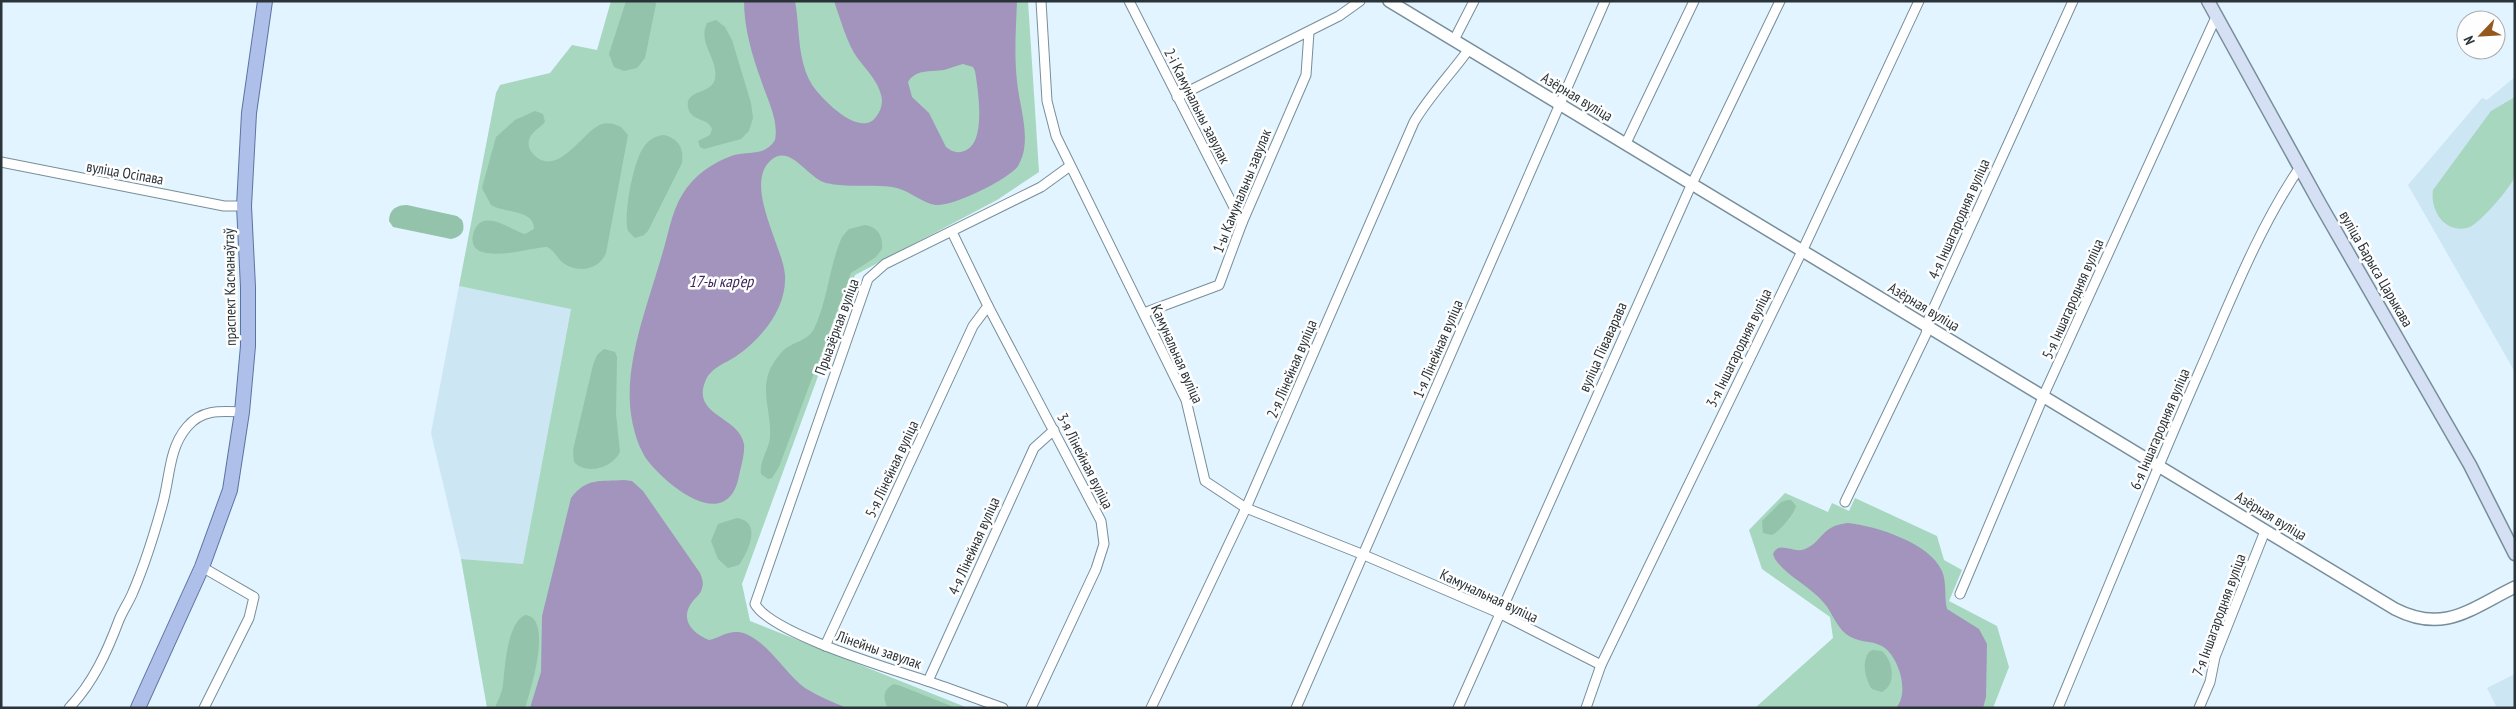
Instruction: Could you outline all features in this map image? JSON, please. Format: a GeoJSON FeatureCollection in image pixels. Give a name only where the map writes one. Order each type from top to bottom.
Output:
{"type":"FeatureCollection","features":[{"type":"Feature","properties":{"kind":"main road","name":"праспект Касманаўтаў"},"geometry":{"type":"LineString","coordinates":[[138,708],[202,567],[230,490],[242,412],[248,336],[244,206],[249,113],[254,65],[265,1]]}},
{"type":"Feature","properties":{"kind":"main road","name":"вуліца Барыса Царыкава"},"geometry":{"type":"LineString","coordinates":[[2208,1],[2300,167],[2470,465],[2515,554]]}},
{"type":"Feature","properties":{"kind":"street","name":"Камунальная вуліца"},"geometry":{"type":"LineString","coordinates":[[1041,1],[1047,101],[1056,136],[1186,400],[1205,482],[1246,508],[1364,555],[1499,613],[1601,665]]}},
{"type":"Feature","properties":{"kind":"street","name":"2-і Камунальны завулак"},"geometry":{"type":"LineString","coordinates":[[1129,1],[1242,222]]}},
{"type":"Feature","properties":{"kind":"street"},"geometry":{"type":"LineString","coordinates":[[1177,98],[1310,32],[1339,16],[1360,1]]}},
{"type":"Feature","properties":{"kind":"street","name":"Азёрная вуліца"},"geometry":{"type":"LineString","coordinates":[[1390,1],[2265,531],[2409,616],[2430,620],[2448,619],[2515,587]]}},
{"type":"Feature","properties":{"kind":"street"},"geometry":{"type":"LineString","coordinates":[[1454,40],[1474,1]]}},
{"type":"Feature","properties":{"kind":"street","name":"1-я Лінейная вуліца"},"geometry":{"type":"LineString","coordinates":[[1296,708],[1605,1]]}},
{"type":"Feature","properties":{"kind":"street"},"geometry":{"type":"LineString","coordinates":[[1626,143],[1694,1]]}},
{"type":"Feature","properties":{"kind":"street","name":"вуліца Піваварава"},"geometry":{"type":"LineString","coordinates":[[1458,708],[1692,184],[1780,1]]}},
{"type":"Feature","properties":{"kind":"street","name":"3-я Іншагародняя вуліца"},"geometry":{"type":"LineString","coordinates":[[1586,708],[1601,665],[1802,251],[1919,1]]}},
{"type":"Feature","properties":{"kind":"street","name":"4-я Іншагародняя вуліца"},"geometry":{"type":"LineString","coordinates":[[1845,502],[1926,334],[1929,318],[2073,1]]}},
{"type":"Feature","properties":{"kind":"street","name":"5-я Іншагародняя вуліца"},"geometry":{"type":"LineString","coordinates":[[1960,594],[2044,397],[2216,17]]}},
{"type":"Feature","properties":{"kind":"street","name":"1-ы Камунальны завулак"},"geometry":{"type":"LineString","coordinates":[[1144,313],[1219,285],[1242,222],[1306,75],[1310,32]]}},
{"type":"Feature","properties":{"kind":"street","name":"2-я Лінейная вуліца"},"geometry":{"type":"LineString","coordinates":[[1152,708],[1246,508],[1414,122],[1439,85],[1450,76],[1470,49]]}},
{"type":"Feature","properties":{"kind":"street","name":"вуліца Осіпава"},"geometry":{"type":"LineString","coordinates":[[1,162],[224,206],[244,206]]}},
{"type":"Feature","properties":{"kind":"street","name":"Прыазёрная вуліца"},"geometry":{"type":"LineString","coordinates":[[755,604],[868,279],[886,264],[1041,187],[1070,166]]}},
{"type":"Feature","properties":{"kind":"street","name":"6-я Іншагародняя вуліца"},"geometry":{"type":"LineString","coordinates":[[2058,708],[2158,466],[2228,307],[2268,221],[2282,194],[2300,167]]}},
{"type":"Feature","properties":{"kind":"street","name":"3-я Лінейная вуліца"},"geometry":{"type":"LineString","coordinates":[[952,232],[988,306],[1101,521],[1104,544],[1096,569],[1031,708]]}},
{"type":"Feature","properties":{"kind":"street","name":"5-я Лінейная вуліца"},"geometry":{"type":"LineString","coordinates":[[825,646],[973,326],[988,306]]}},
{"type":"Feature","properties":{"kind":"street"},"geometry":{"type":"LineString","coordinates":[[69,708],[94,676],[114,638],[120,618],[132,594],[155,532],[165,496],[174,446],[187,426],[203,414],[210,412],[242,412]]}},
{"type":"Feature","properties":{"kind":"street","name":"4-я Лінейная вуліца"},"geometry":{"type":"LineString","coordinates":[[928,681],[1034,448],[1054,430]]}},
{"type":"Feature","properties":{"kind":"street","name":"7-я Іншагародняя вуліца"},"geometry":{"type":"LineString","coordinates":[[2198,708],[2210,682],[2215,657],[2265,531]]}},
{"type":"Feature","properties":{"kind":"street"},"geometry":{"type":"LineString","coordinates":[[202,567],[254,597],[249,618],[204,708]]}},
{"type":"Feature","properties":{"kind":"street","name":"Лінейны завулак"},"geometry":{"type":"LineString","coordinates":[[755,604],[759,611],[776,623],[825,646],[1002,708]]}},
{"type":"Feature","properties":{"kind":"shaded area"},"geometry":{"type":"Polygon","coordinates":[[[2515,77],[2515,372],[2408,185],[2482,98],[2487,100],[2515,77]]]}},
{"type":"Feature","properties":{"kind":"shaded area"},"geometry":{"type":"Polygon","coordinates":[[[459,286],[571,308],[523,565],[461,559],[431,433],[459,286]]]}},
{"type":"Feature","properties":{"kind":"shaded area"},"geometry":{"type":"Polygon","coordinates":[[[2515,674],[2515,708],[2497,708],[2487,688],[2515,674]]]}},
{"type":"Feature","properties":{"kind":"green space"},"geometry":{"type":"Polygon","coordinates":[[[611,1],[1028,1],[1039,172],[997,200],[855,275],[742,584],[750,621],[968,708],[487,708],[461,559],[523,564],[571,309],[459,286],[496,93],[500,85],[550,73],[572,45],[597,50],[611,1]]]}},
{"type":"Feature","properties":{"kind":"green space"},"geometry":{"type":"Polygon","coordinates":[[[626,1],[655,1],[656,4],[645,58],[637,68],[624,71],[614,67],[609,54],[626,1]]]}},
{"type":"Feature","properties":{"kind":"green space"},"geometry":{"type":"Polygon","coordinates":[[[716,20],[725,27],[732,40],[751,103],[753,118],[749,131],[741,139],[704,149],[700,147],[698,141],[710,135],[712,129],[710,125],[689,112],[688,101],[694,94],[709,88],[715,79],[714,65],[706,44],[705,30],[707,23],[716,20]]]}},
{"type":"Feature","properties":{"kind":"green space"},"geometry":{"type":"Polygon","coordinates":[[[2515,97],[2515,152],[2514,178],[2512,183],[2472,226],[2459,229],[2452,227],[2445,223],[2436,212],[2433,190],[2491,111],[2515,97]]]}},
{"type":"Feature","properties":{"kind":"green space"},"geometry":{"type":"Polygon","coordinates":[[[535,111],[543,114],[545,122],[532,135],[529,140],[529,146],[533,154],[542,160],[552,161],[561,158],[602,124],[609,123],[619,126],[628,135],[606,253],[598,264],[592,267],[586,269],[573,268],[561,261],[547,247],[516,252],[490,253],[480,251],[474,245],[473,235],[477,226],[482,221],[497,222],[525,234],[534,229],[533,223],[524,215],[491,205],[482,188],[496,137],[515,120],[535,111]]]}},
{"type":"Feature","properties":{"kind":"green space"},"geometry":{"type":"Polygon","coordinates":[[[664,135],[673,139],[679,145],[682,153],[682,163],[648,231],[644,235],[635,238],[628,231],[627,214],[635,166],[646,144],[654,138],[664,135]]]}},
{"type":"Feature","properties":{"kind":"green space"},"geometry":{"type":"Polygon","coordinates":[[[407,205],[457,216],[462,220],[463,230],[458,237],[451,239],[393,227],[389,221],[390,213],[397,207],[407,205]]]}},
{"type":"Feature","properties":{"kind":"green space"},"geometry":{"type":"Polygon","coordinates":[[[865,225],[870,226],[879,233],[882,240],[882,249],[876,257],[851,273],[779,467],[772,478],[768,479],[761,474],[761,469],[770,437],[766,395],[768,374],[785,349],[811,334],[819,318],[842,237],[849,229],[865,225]]]}},
{"type":"Feature","properties":{"kind":"green space"},"geometry":{"type":"Polygon","coordinates":[[[604,349],[615,352],[617,357],[616,414],[620,452],[612,462],[592,469],[579,466],[574,462],[573,450],[593,365],[597,355],[604,349]]]}},
{"type":"Feature","properties":{"kind":"green space"},"geometry":{"type":"Polygon","coordinates":[[[1785,493],[1828,512],[1832,503],[1849,511],[1855,498],[1937,536],[1944,560],[1962,570],[1949,601],[1997,626],[2009,667],[1993,708],[1755,708],[1833,638],[1830,617],[1762,569],[1749,530],[1785,493]]]}},
{"type":"Feature","properties":{"kind":"green space"},"geometry":{"type":"Polygon","coordinates":[[[1791,500],[1796,506],[1790,517],[1772,535],[1763,533],[1762,521],[1781,502],[1791,500]]]}},
{"type":"Feature","properties":{"kind":"green space"},"geometry":{"type":"Polygon","coordinates":[[[737,518],[749,525],[751,537],[739,565],[728,568],[718,559],[711,541],[718,524],[737,518]]]}},
{"type":"Feature","properties":{"kind":"green space"},"geometry":{"type":"Polygon","coordinates":[[[525,615],[534,619],[538,628],[539,641],[535,672],[525,708],[495,708],[501,694],[511,636],[514,627],[525,615]]]}},
{"type":"Feature","properties":{"kind":"green space"},"geometry":{"type":"Polygon","coordinates":[[[1872,650],[1882,651],[1891,666],[1890,684],[1882,692],[1872,689],[1867,680],[1865,663],[1868,653],[1872,650]]]}},
{"type":"Feature","properties":{"kind":"green space"},"geometry":{"type":"Polygon","coordinates":[[[894,684],[956,708],[888,708],[884,697],[888,688],[894,684]]]}},
{"type":"Feature","properties":{"kind":"water","name":"17-ы кар’ер"},"geometry":{"type":"Polygon","coordinates":[[[744,1],[795,1],[801,53],[806,73],[811,83],[831,106],[851,120],[860,123],[869,122],[876,117],[882,104],[881,93],[853,51],[834,1],[1017,1],[1016,71],[1025,145],[1023,156],[1018,166],[1003,178],[979,192],[954,202],[935,205],[898,188],[826,183],[812,175],[791,158],[785,156],[777,156],[770,161],[763,172],[761,185],[767,217],[783,263],[785,275],[782,300],[763,332],[745,350],[710,373],[705,382],[703,393],[705,402],[710,409],[734,427],[744,444],[739,476],[732,494],[722,502],[709,503],[695,499],[680,491],[666,480],[645,457],[635,433],[631,412],[630,389],[636,344],[672,217],[682,195],[698,176],[711,166],[734,155],[767,149],[775,140],[774,117],[752,51],[744,11],[744,1]],[[963,64],[944,70],[919,73],[908,82],[912,97],[929,113],[946,147],[952,151],[964,151],[971,146],[976,138],[979,103],[973,67],[963,64]]]}},
{"type":"Feature","properties":{"kind":"water"},"geometry":{"type":"Polygon","coordinates":[[[601,481],[632,481],[643,491],[700,573],[703,586],[687,613],[687,619],[692,629],[709,640],[734,632],[747,635],[765,647],[805,688],[847,708],[530,708],[541,672],[542,616],[571,498],[577,491],[588,484],[601,481]]]}},
{"type":"Feature","properties":{"kind":"water"},"geometry":{"type":"Polygon","coordinates":[[[1848,523],[1873,528],[1901,538],[1914,544],[1936,561],[1944,576],[1947,609],[1979,629],[1987,644],[1986,697],[1983,708],[1896,708],[1902,693],[1901,675],[1898,666],[1888,651],[1878,644],[1855,639],[1846,634],[1818,597],[1785,571],[1775,559],[1773,554],[1779,548],[1805,549],[1816,542],[1827,530],[1848,523]]]}}]}
